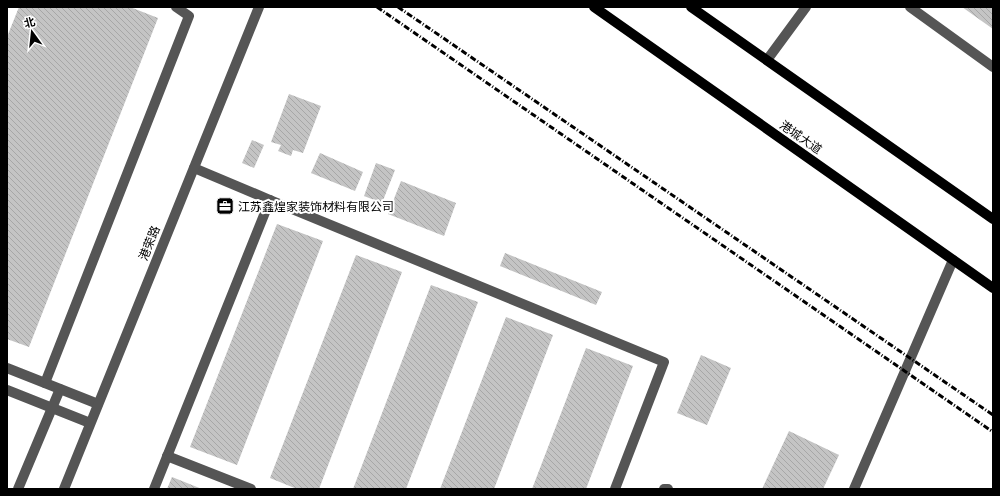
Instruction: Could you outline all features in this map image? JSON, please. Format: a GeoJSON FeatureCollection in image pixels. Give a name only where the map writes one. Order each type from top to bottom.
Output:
{"type":"FeatureCollection","features":[{"type":"Feature","properties":{"kind":"main road","name":"港城大道"},"geometry":{"type":"LineString","coordinates":[[594,7],[993,288]]}},
{"type":"Feature","properties":{"kind":"main road"},"geometry":{"type":"LineString","coordinates":[[691,7],[993,219]]}},
{"type":"Feature","properties":{"kind":"street"},"geometry":{"type":"LineString","coordinates":[[45,383],[189,16],[176,7]]}},
{"type":"Feature","properties":{"kind":"street","name":"港荣路"},"geometry":{"type":"LineString","coordinates":[[64,489],[259,7]]}},
{"type":"Feature","properties":{"kind":"street"},"geometry":{"type":"LineString","coordinates":[[767,60],[806,7]]}},
{"type":"Feature","properties":{"kind":"street"},"geometry":{"type":"LineString","coordinates":[[910,7],[993,67]]}},
{"type":"Feature","properties":{"kind":"street"},"geometry":{"type":"LineString","coordinates":[[194,168],[664,362],[616,489]]}},
{"type":"Feature","properties":{"kind":"street"},"geometry":{"type":"LineString","coordinates":[[154,489],[270,200]]}},
{"type":"Feature","properties":{"kind":"street"},"geometry":{"type":"LineString","coordinates":[[854,489],[953,260]]}},
{"type":"Feature","properties":{"kind":"street"},"geometry":{"type":"LineString","coordinates":[[7,368],[98,404]]}},
{"type":"Feature","properties":{"kind":"street"},"geometry":{"type":"LineString","coordinates":[[18,489],[60,389]]}},
{"type":"Feature","properties":{"kind":"street"},"geometry":{"type":"LineString","coordinates":[[7,390],[90,424]]}},
{"type":"Feature","properties":{"kind":"street"},"geometry":{"type":"LineString","coordinates":[[167,456],[251,489]]}},
{"type":"Feature","properties":{"kind":"building"},"geometry":{"type":"Polygon","coordinates":[[[19,7],[130,7],[158,18],[29,347],[7,339],[7,37],[19,7]]]}},
{"type":"Feature","properties":{"kind":"building"},"geometry":{"type":"Polygon","coordinates":[[[962,7],[993,7],[993,29],[962,7]]]}},
{"type":"Feature","properties":{"kind":"building"},"geometry":{"type":"Polygon","coordinates":[[[289,94],[321,106],[303,153],[293,150],[291,156],[278,151],[281,145],[271,142],[289,94]]]}},
{"type":"Feature","properties":{"kind":"building"},"geometry":{"type":"Polygon","coordinates":[[[252,140],[264,145],[254,168],[242,163],[252,140]]]}},
{"type":"Feature","properties":{"kind":"building"},"geometry":{"type":"Polygon","coordinates":[[[320,153],[363,172],[355,191],[311,173],[320,153]]]}},
{"type":"Feature","properties":{"kind":"building"},"geometry":{"type":"Polygon","coordinates":[[[376,163],[395,170],[382,203],[364,196],[376,163]]]}},
{"type":"Feature","properties":{"kind":"building"},"geometry":{"type":"Polygon","coordinates":[[[401,181],[456,203],[444,236],[388,214],[401,181]]]}},
{"type":"Feature","properties":{"kind":"building"},"geometry":{"type":"Polygon","coordinates":[[[277,224],[323,241],[237,465],[190,447],[277,224]]]}},
{"type":"Feature","properties":{"kind":"building"},"geometry":{"type":"Polygon","coordinates":[[[505,253],[602,292],[596,305],[500,266],[505,253]]]}},
{"type":"Feature","properties":{"kind":"building"},"geometry":{"type":"Polygon","coordinates":[[[356,255],[402,272],[319,489],[297,489],[270,478],[356,255]]]}},
{"type":"Feature","properties":{"kind":"building"},"geometry":{"type":"Polygon","coordinates":[[[431,285],[478,302],[406,489],[353,489],[431,285]]]}},
{"type":"Feature","properties":{"kind":"building"},"geometry":{"type":"Polygon","coordinates":[[[506,317],[553,335],[494,489],[440,489],[506,317]]]}},
{"type":"Feature","properties":{"kind":"building"},"geometry":{"type":"Polygon","coordinates":[[[586,348],[633,366],[586,489],[532,489],[586,348]]]}},
{"type":"Feature","properties":{"kind":"building"},"geometry":{"type":"Polygon","coordinates":[[[701,355],[731,368],[707,425],[677,413],[701,355]]]}},
{"type":"Feature","properties":{"kind":"building"},"geometry":{"type":"Polygon","coordinates":[[[789,431],[839,455],[823,489],[762,489],[789,431]]]}},
{"type":"Feature","properties":{"kind":"building"},"geometry":{"type":"Polygon","coordinates":[[[172,477],[202,489],[167,489],[172,477]]]}},
{"type":"Feature","properties":{"kind":"railway"},"geometry":{"type":"LineString","coordinates":[[377,7],[993,432]]}},
{"type":"Feature","properties":{"kind":"railway"},"geometry":{"type":"LineString","coordinates":[[398,7],[993,415]]}},
{"type":"Feature","properties":{"kind":"place","name":"江苏鑫煌家装饰材料有限公司"},"geometry":{"type":"Point","coordinates":[225,206]}}]}
